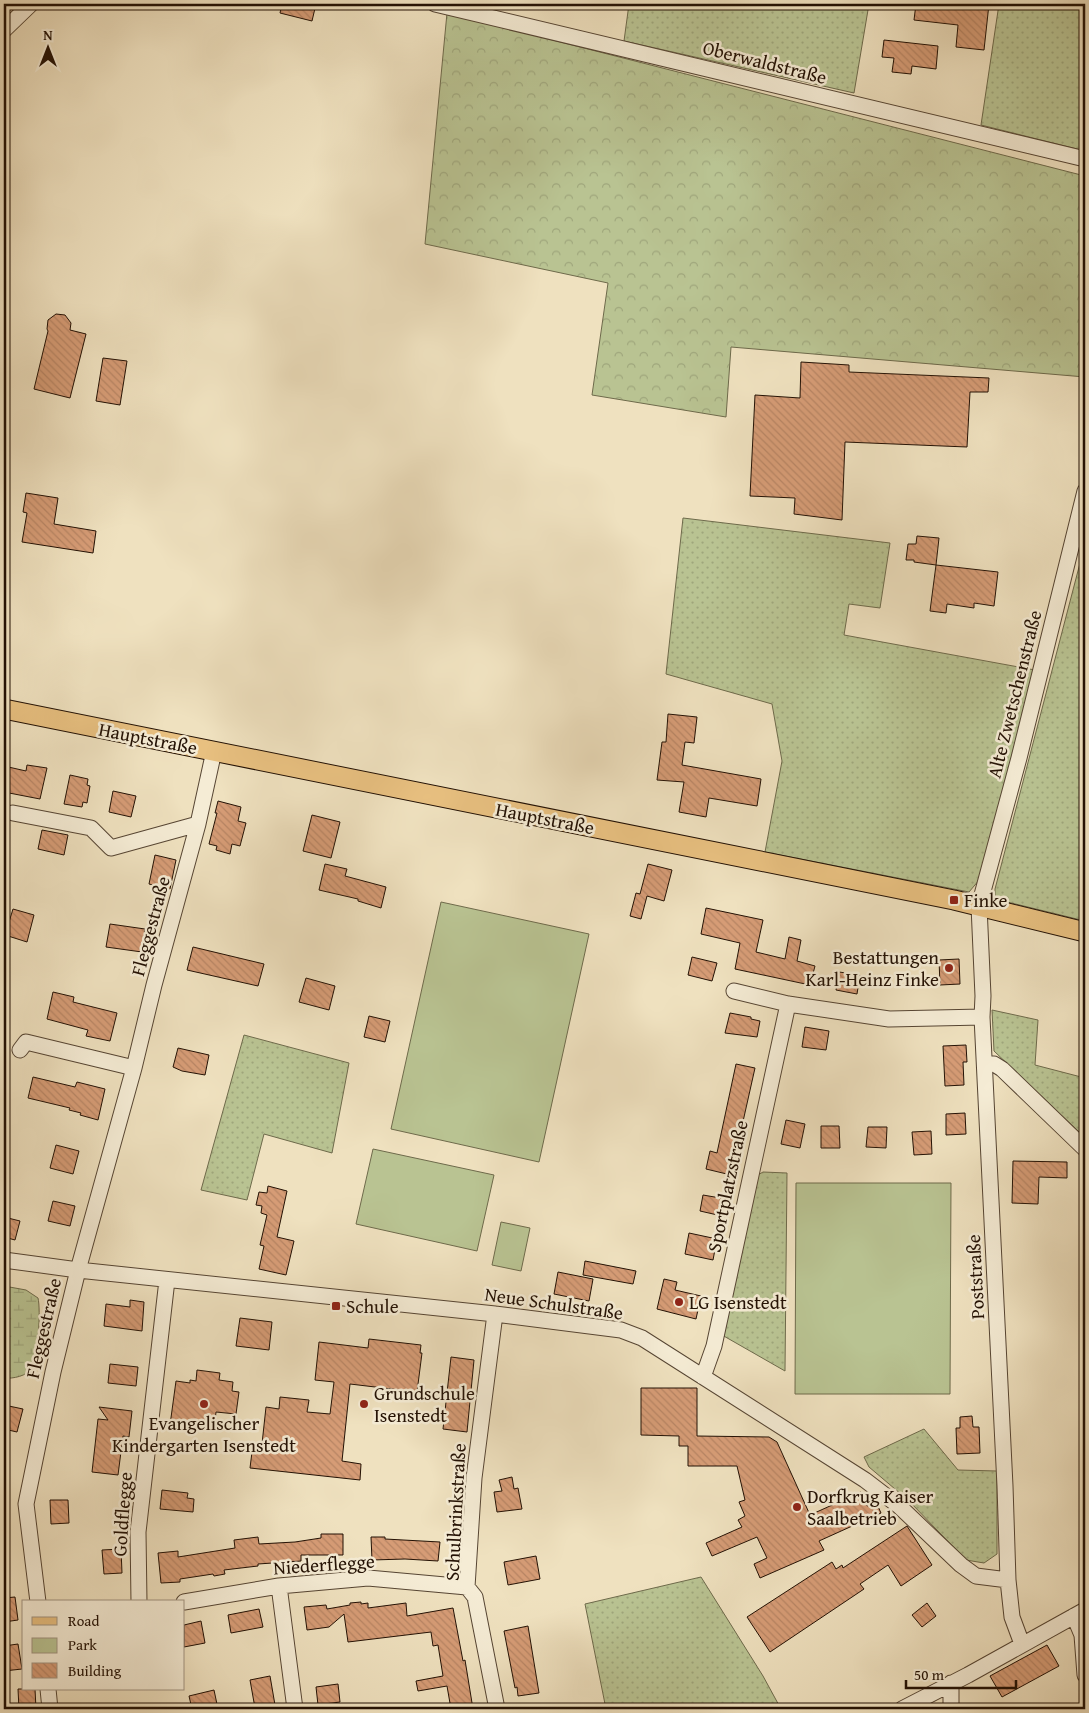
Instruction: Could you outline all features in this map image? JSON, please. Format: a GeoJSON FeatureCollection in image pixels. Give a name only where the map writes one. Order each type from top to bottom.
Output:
{"type":"FeatureCollection","features":[{"type":"Feature","properties":{"kind":"main road","name":"Hauptstraße"},"geometry":{"type":"LineString","coordinates":[[4,709],[979,906],[1085,932]]}},
{"type":"Feature","properties":{"kind":"street"},"geometry":{"type":"LineString","coordinates":[[4,30],[31,4]]}},
{"type":"Feature","properties":{"kind":"street","name":"Oberwaldstraße"},"geometry":{"type":"LineString","coordinates":[[435,4],[1085,160]]}},
{"type":"Feature","properties":{"kind":"street","name":"Alte Zwetschenstraße"},"geometry":{"type":"LineString","coordinates":[[979,906],[1019,758],[1085,491]]}},
{"type":"Feature","properties":{"kind":"street","name":"Fleggestraße"},"geometry":{"type":"LineString","coordinates":[[38,1600],[26,1504],[53,1372],[78,1270],[134,1068],[154,985],[198,824],[214,751]]}},
{"type":"Feature","properties":{"kind":"street"},"geometry":{"type":"LineString","coordinates":[[13,813],[91,828],[112,848],[198,824]]}},
{"type":"Feature","properties":{"kind":"street","name":"Poststraße"},"geometry":{"type":"LineString","coordinates":[[979,906],[983,996],[982,1017],[1006,1486],[1008,1580],[1012,1617],[1022,1644]]}},
{"type":"Feature","properties":{"kind":"street"},"geometry":{"type":"LineString","coordinates":[[734,991],[788,1004],[889,1019],[982,1017]]}},
{"type":"Feature","properties":{"kind":"street","name":"Sportplatzstraße"},"geometry":{"type":"LineString","coordinates":[[704,1377],[714,1346],[788,1004]]}},
{"type":"Feature","properties":{"kind":"street"},"geometry":{"type":"LineString","coordinates":[[20,1050],[26,1042],[134,1068]]}},
{"type":"Feature","properties":{"kind":"street"},"geometry":{"type":"LineString","coordinates":[[985,1064],[994,1064],[1002,1069],[1085,1149]]}},
{"type":"Feature","properties":{"kind":"street","name":"Neue Schulstraße"},"geometry":{"type":"LineString","coordinates":[[4,1260],[167,1280],[495,1314],[621,1330],[642,1338],[865,1480],[899,1506],[961,1565],[976,1576],[1008,1580]]}},
{"type":"Feature","properties":{"kind":"street","name":"Goldflegge"},"geometry":{"type":"LineString","coordinates":[[139,1600],[138,1532],[167,1280]]}},
{"type":"Feature","properties":{"kind":"street","name":"Schulbrinkstraße"},"geometry":{"type":"LineString","coordinates":[[495,1314],[474,1478],[467,1587],[476,1597],[497,1709]]}},
{"type":"Feature","properties":{"kind":"street","name":"Niederflegge"},"geometry":{"type":"LineString","coordinates":[[185,1602],[279,1586],[368,1578],[467,1587]]}},
{"type":"Feature","properties":{"kind":"street"},"geometry":{"type":"LineString","coordinates":[[279,1586],[295,1709]]}},
{"type":"Feature","properties":{"kind":"street"},"geometry":{"type":"LineString","coordinates":[[902,1709],[1080,1613],[1085,1675]]}},
{"type":"Feature","properties":{"kind":"street"},"geometry":{"type":"LineString","coordinates":[[951,1684],[951,1709]]}},
{"type":"Feature","properties":{"kind":"street"},"geometry":{"type":"LineString","coordinates":[[48,1690],[50,1709]]}},
{"type":"Feature","properties":{"kind":"green space"},"geometry":{"type":"Polygon","coordinates":[[[629,4],[869,4],[854,93],[624,41],[629,4]]]}},
{"type":"Feature","properties":{"kind":"green space"},"geometry":{"type":"Polygon","coordinates":[[[999,4],[1085,4],[1085,151],[981,125],[999,4]]]}},
{"type":"Feature","properties":{"kind":"green space"},"geometry":{"type":"Polygon","coordinates":[[[447,13],[1085,176],[1085,377],[731,347],[726,417],[592,395],[608,283],[425,244],[447,13]]]}},
{"type":"Feature","properties":{"kind":"green space"},"geometry":{"type":"Polygon","coordinates":[[[683,518],[890,543],[880,608],[849,604],[844,635],[1035,670],[980,879],[969,892],[765,852],[782,761],[772,704],[666,674],[683,518]]]}},
{"type":"Feature","properties":{"kind":"green space"},"geometry":{"type":"Polygon","coordinates":[[[1085,544],[1085,921],[995,899],[995,889],[1085,544]]]}},
{"type":"Feature","properties":{"kind":"green space"},"geometry":{"type":"Polygon","coordinates":[[[441,902],[589,934],[539,1162],[391,1129],[441,902]]]}},
{"type":"Feature","properties":{"kind":"green space"},"geometry":{"type":"Polygon","coordinates":[[[992,1010],[1038,1020],[1035,1065],[1085,1078],[1085,1138],[994,1051],[992,1010]]]}},
{"type":"Feature","properties":{"kind":"green space"},"geometry":{"type":"Polygon","coordinates":[[[244,1035],[349,1063],[332,1153],[264,1134],[247,1200],[201,1190],[244,1035]]]}},
{"type":"Feature","properties":{"kind":"green space"},"geometry":{"type":"Polygon","coordinates":[[[373,1149],[494,1175],[477,1251],[356,1224],[373,1149]]]}},
{"type":"Feature","properties":{"kind":"green space"},"geometry":{"type":"Polygon","coordinates":[[[763,1172],[787,1173],[785,1371],[722,1335],[756,1176],[763,1172]]]}},
{"type":"Feature","properties":{"kind":"green space"},"geometry":{"type":"Polygon","coordinates":[[[796,1183],[951,1183],[950,1394],[795,1394],[796,1183]]]}},
{"type":"Feature","properties":{"kind":"green space"},"geometry":{"type":"Polygon","coordinates":[[[501,1222],[530,1228],[521,1271],[492,1265],[501,1222]]]}},
{"type":"Feature","properties":{"kind":"green space"},"geometry":{"type":"Polygon","coordinates":[[[4,1286],[26,1290],[38,1298],[39,1304],[36,1354],[32,1368],[27,1373],[11,1378],[4,1378],[4,1286]]]}},
{"type":"Feature","properties":{"kind":"green space"},"geometry":{"type":"Polygon","coordinates":[[[924,1429],[958,1470],[997,1471],[997,1554],[984,1563],[966,1560],[908,1500],[869,1467],[864,1457],[924,1429]]]}},
{"type":"Feature","properties":{"kind":"green space"},"geometry":{"type":"Polygon","coordinates":[[[701,1577],[763,1676],[781,1709],[606,1709],[585,1604],[701,1577]]]}},
{"type":"Feature","properties":{"kind":"building"},"geometry":{"type":"Polygon","coordinates":[[[282,4],[316,4],[312,21],[280,13],[282,4]]]}},
{"type":"Feature","properties":{"kind":"building"},"geometry":{"type":"Polygon","coordinates":[[[916,4],[989,4],[984,50],[956,47],[958,25],[914,20],[916,4]]]}},
{"type":"Feature","properties":{"kind":"building"},"geometry":{"type":"Polygon","coordinates":[[[884,40],[938,46],[936,69],[912,66],[911,74],[892,72],[894,58],[882,57],[884,40]]]}},
{"type":"Feature","properties":{"kind":"building"},"geometry":{"type":"Polygon","coordinates":[[[56,314],[65,315],[71,323],[70,330],[86,334],[70,398],[34,389],[48,331],[48,320],[56,314]]]}},
{"type":"Feature","properties":{"kind":"building"},"geometry":{"type":"Polygon","coordinates":[[[103,358],[127,361],[120,405],[96,401],[103,358]]]}},
{"type":"Feature","properties":{"kind":"building"},"geometry":{"type":"Polygon","coordinates":[[[801,362],[849,365],[849,372],[989,378],[988,392],[970,392],[967,447],[845,442],[842,520],[794,514],[795,498],[750,496],[755,395],[800,398],[801,362]]]}},
{"type":"Feature","properties":{"kind":"building"},"geometry":{"type":"Polygon","coordinates":[[[26,493],[58,498],[54,524],[96,531],[93,553],[22,542],[27,513],[23,512],[26,493]]]}},
{"type":"Feature","properties":{"kind":"building"},"geometry":{"type":"Polygon","coordinates":[[[917,536],[939,538],[936,565],[906,560],[908,544],[916,544],[917,536]]]}},
{"type":"Feature","properties":{"kind":"building"},"geometry":{"type":"Polygon","coordinates":[[[936,565],[998,572],[994,606],[974,603],[974,608],[947,604],[946,613],[930,611],[936,565]]]}},
{"type":"Feature","properties":{"kind":"building"},"geometry":{"type":"Polygon","coordinates":[[[668,714],[697,717],[694,743],[685,742],[682,765],[761,779],[757,806],[709,798],[706,817],[679,812],[684,782],[657,780],[662,742],[666,742],[668,714]]]}},
{"type":"Feature","properties":{"kind":"building"},"geometry":{"type":"Polygon","coordinates":[[[27,765],[47,768],[40,799],[4,792],[4,766],[26,771],[27,765]]]}},
{"type":"Feature","properties":{"kind":"building"},"geometry":{"type":"Polygon","coordinates":[[[70,775],[88,779],[87,785],[90,786],[87,803],[83,802],[82,807],[64,804],[70,775]]]}},
{"type":"Feature","properties":{"kind":"building"},"geometry":{"type":"Polygon","coordinates":[[[113,791],[136,796],[131,817],[109,812],[113,791]]]}},
{"type":"Feature","properties":{"kind":"building"},"geometry":{"type":"Polygon","coordinates":[[[218,801],[241,807],[238,821],[246,823],[240,846],[232,844],[230,854],[216,850],[217,846],[209,844],[218,801]]]}},
{"type":"Feature","properties":{"kind":"building"},"geometry":{"type":"Polygon","coordinates":[[[312,815],[340,822],[331,858],[303,851],[312,815]]]}},
{"type":"Feature","properties":{"kind":"building"},"geometry":{"type":"Polygon","coordinates":[[[42,830],[68,835],[64,855],[38,849],[42,830]]]}},
{"type":"Feature","properties":{"kind":"building"},"geometry":{"type":"Polygon","coordinates":[[[155,855],[176,860],[170,889],[149,884],[155,855]]]}},
{"type":"Feature","properties":{"kind":"building"},"geometry":{"type":"Polygon","coordinates":[[[325,864],[347,869],[345,876],[386,887],[381,908],[358,901],[358,899],[319,890],[325,864]]]}},
{"type":"Feature","properties":{"kind":"building"},"geometry":{"type":"Polygon","coordinates":[[[648,864],[672,870],[664,901],[647,896],[641,919],[630,916],[636,893],[640,894],[648,864]]]}},
{"type":"Feature","properties":{"kind":"building"},"geometry":{"type":"Polygon","coordinates":[[[706,908],[763,920],[756,952],[785,959],[789,937],[801,940],[797,961],[815,966],[810,985],[735,969],[740,943],[701,934],[706,908]]]}},
{"type":"Feature","properties":{"kind":"building"},"geometry":{"type":"Polygon","coordinates":[[[13,909],[34,915],[27,942],[5,935],[13,909]]]}},
{"type":"Feature","properties":{"kind":"building"},"geometry":{"type":"Polygon","coordinates":[[[110,924],[145,929],[142,952],[106,947],[110,924]]]}},
{"type":"Feature","properties":{"kind":"building"},"geometry":{"type":"Polygon","coordinates":[[[193,947],[264,964],[258,986],[187,970],[193,947]]]}},
{"type":"Feature","properties":{"kind":"building"},"geometry":{"type":"Polygon","coordinates":[[[692,957],[717,963],[712,981],[688,975],[692,957]]]}},
{"type":"Feature","properties":{"kind":"building"},"geometry":{"type":"Polygon","coordinates":[[[959,959],[960,984],[940,985],[939,960],[959,959]]]}},
{"type":"Feature","properties":{"kind":"building"},"geometry":{"type":"Polygon","coordinates":[[[839,972],[860,975],[857,994],[836,990],[839,972]]]}},
{"type":"Feature","properties":{"kind":"building"},"geometry":{"type":"Polygon","coordinates":[[[306,978],[335,986],[329,1010],[299,1002],[306,978]]]}},
{"type":"Feature","properties":{"kind":"building"},"geometry":{"type":"Polygon","coordinates":[[[53,992],[74,997],[73,1002],[117,1013],[110,1041],[86,1036],[88,1030],[47,1019],[53,992]]]}},
{"type":"Feature","properties":{"kind":"building"},"geometry":{"type":"Polygon","coordinates":[[[730,1013],[751,1017],[751,1019],[760,1021],[757,1037],[725,1033],[730,1013]]]}},
{"type":"Feature","properties":{"kind":"building"},"geometry":{"type":"Polygon","coordinates":[[[369,1016],[390,1021],[385,1042],[364,1037],[369,1016]]]}},
{"type":"Feature","properties":{"kind":"building"},"geometry":{"type":"Polygon","coordinates":[[[805,1027],[829,1031],[826,1050],[802,1047],[805,1027]]]}},
{"type":"Feature","properties":{"kind":"building"},"geometry":{"type":"Polygon","coordinates":[[[966,1045],[967,1062],[963,1062],[964,1085],[945,1086],[943,1046],[966,1045]]]}},
{"type":"Feature","properties":{"kind":"building"},"geometry":{"type":"Polygon","coordinates":[[[178,1048],[209,1055],[205,1075],[182,1071],[173,1067],[178,1048]]]}},
{"type":"Feature","properties":{"kind":"building"},"geometry":{"type":"Polygon","coordinates":[[[736,1064],[755,1068],[731,1175],[706,1169],[710,1151],[717,1153],[736,1064]]]}},
{"type":"Feature","properties":{"kind":"building"},"geometry":{"type":"Polygon","coordinates":[[[33,1077],[75,1087],[77,1082],[105,1089],[98,1120],[80,1115],[81,1113],[69,1110],[70,1108],[28,1098],[33,1077]]]}},
{"type":"Feature","properties":{"kind":"building"},"geometry":{"type":"Polygon","coordinates":[[[965,1113],[966,1134],[946,1135],[946,1114],[965,1113]]]}},
{"type":"Feature","properties":{"kind":"building"},"geometry":{"type":"Polygon","coordinates":[[[786,1120],[805,1124],[800,1148],[781,1144],[786,1120]]]}},
{"type":"Feature","properties":{"kind":"building"},"geometry":{"type":"Polygon","coordinates":[[[821,1126],[839,1126],[840,1148],[821,1148],[821,1126]]]}},
{"type":"Feature","properties":{"kind":"building"},"geometry":{"type":"Polygon","coordinates":[[[868,1127],[887,1127],[886,1148],[866,1147],[868,1127]]]}},
{"type":"Feature","properties":{"kind":"building"},"geometry":{"type":"Polygon","coordinates":[[[931,1131],[932,1154],[914,1155],[912,1132],[931,1131]]]}},
{"type":"Feature","properties":{"kind":"building"},"geometry":{"type":"Polygon","coordinates":[[[56,1145],[79,1151],[73,1174],[50,1168],[56,1145]]]}},
{"type":"Feature","properties":{"kind":"building"},"geometry":{"type":"Polygon","coordinates":[[[1013,1161],[1067,1162],[1067,1178],[1039,1177],[1038,1204],[1012,1203],[1013,1161]]]}},
{"type":"Feature","properties":{"kind":"building"},"geometry":{"type":"Polygon","coordinates":[[[268,1186],[287,1191],[277,1237],[294,1241],[286,1275],[259,1269],[264,1246],[260,1245],[267,1215],[261,1213],[262,1206],[256,1205],[259,1192],[267,1193],[268,1186]]]}},
{"type":"Feature","properties":{"kind":"building"},"geometry":{"type":"Polygon","coordinates":[[[703,1195],[726,1199],[722,1216],[700,1211],[703,1195]]]}},
{"type":"Feature","properties":{"kind":"building"},"geometry":{"type":"Polygon","coordinates":[[[53,1201],[75,1206],[70,1226],[48,1221],[53,1201]]]}},
{"type":"Feature","properties":{"kind":"building"},"geometry":{"type":"Polygon","coordinates":[[[4,1217],[20,1221],[15,1240],[4,1237],[4,1217]]]}},
{"type":"Feature","properties":{"kind":"building"},"geometry":{"type":"Polygon","coordinates":[[[689,1233],[717,1239],[713,1260],[685,1254],[689,1233]]]}},
{"type":"Feature","properties":{"kind":"building"},"geometry":{"type":"Polygon","coordinates":[[[585,1261],[636,1271],[633,1284],[583,1275],[585,1261]]]}},
{"type":"Feature","properties":{"kind":"building"},"geometry":{"type":"Polygon","coordinates":[[[558,1272],[593,1279],[589,1301],[554,1294],[558,1272]]]}},
{"type":"Feature","properties":{"kind":"building","name":"LG Isenstedt"},"geometry":{"type":"Polygon","coordinates":[[[664,1279],[677,1282],[675,1290],[701,1296],[696,1319],[657,1309],[664,1279]]]}},
{"type":"Feature","properties":{"kind":"building"},"geometry":{"type":"Polygon","coordinates":[[[130,1300],[144,1302],[142,1331],[104,1326],[106,1304],[130,1307],[130,1300]]]}},
{"type":"Feature","properties":{"kind":"building"},"geometry":{"type":"Polygon","coordinates":[[[240,1318],[272,1322],[269,1350],[236,1346],[240,1318]]]}},
{"type":"Feature","properties":{"kind":"building"},"geometry":{"type":"Polygon","coordinates":[[[369,1339],[421,1345],[420,1353],[422,1353],[417,1392],[350,1384],[342,1461],[361,1464],[360,1480],[250,1468],[252,1452],[261,1453],[266,1407],[279,1409],[280,1397],[309,1400],[307,1412],[330,1414],[334,1382],[315,1380],[319,1342],[368,1348],[369,1339]]]}},
{"type":"Feature","properties":{"kind":"building"},"geometry":{"type":"Polygon","coordinates":[[[451,1357],[474,1360],[467,1432],[443,1429],[451,1357]]]}},
{"type":"Feature","properties":{"kind":"building"},"geometry":{"type":"Polygon","coordinates":[[[110,1364],[138,1367],[136,1386],[108,1383],[110,1364]]]}},
{"type":"Feature","properties":{"kind":"building"},"geometry":{"type":"Polygon","coordinates":[[[197,1370],[220,1373],[219,1380],[233,1382],[232,1391],[239,1392],[236,1414],[216,1412],[214,1430],[170,1425],[176,1381],[190,1383],[190,1380],[196,1381],[197,1370]]]}},
{"type":"Feature","properties":{"kind":"building"},"geometry":{"type":"Polygon","coordinates":[[[641,1388],[697,1388],[697,1436],[769,1437],[777,1442],[810,1515],[861,1492],[867,1506],[876,1502],[881,1513],[819,1541],[824,1550],[760,1578],[754,1564],[767,1558],[757,1537],[712,1556],[706,1543],[742,1527],[738,1520],[745,1516],[739,1502],[745,1500],[737,1466],[688,1466],[688,1446],[679,1446],[679,1436],[641,1435],[641,1388]]]}},
{"type":"Feature","properties":{"kind":"building"},"geometry":{"type":"Polygon","coordinates":[[[4,1405],[23,1409],[17,1432],[4,1429],[4,1405]]]}},
{"type":"Feature","properties":{"kind":"building"},"geometry":{"type":"Polygon","coordinates":[[[99,1407],[132,1411],[129,1437],[123,1436],[118,1475],[92,1472],[98,1419],[108,1420],[99,1407]]]}},
{"type":"Feature","properties":{"kind":"building"},"geometry":{"type":"Polygon","coordinates":[[[972,1416],[973,1427],[979,1427],[980,1453],[957,1454],[956,1428],[960,1428],[960,1417],[972,1416]]]}},
{"type":"Feature","properties":{"kind":"building"},"geometry":{"type":"Polygon","coordinates":[[[512,1477],[514,1489],[518,1488],[522,1509],[497,1512],[494,1492],[502,1491],[499,1480],[512,1477]]]}},
{"type":"Feature","properties":{"kind":"building"},"geometry":{"type":"Polygon","coordinates":[[[162,1490],[188,1493],[187,1498],[194,1499],[193,1512],[160,1509],[162,1490]]]}},
{"type":"Feature","properties":{"kind":"building"},"geometry":{"type":"Polygon","coordinates":[[[50,1500],[68,1500],[69,1523],[51,1524],[50,1500]]]}},
{"type":"Feature","properties":{"kind":"building"},"geometry":{"type":"Polygon","coordinates":[[[907,1526],[932,1565],[901,1586],[888,1565],[860,1584],[864,1589],[770,1652],[747,1617],[832,1562],[836,1569],[842,1565],[843,1568],[907,1526]]]}},
{"type":"Feature","properties":{"kind":"building"},"geometry":{"type":"Polygon","coordinates":[[[321,1534],[343,1534],[343,1555],[301,1555],[301,1561],[258,1564],[258,1566],[224,1570],[225,1574],[214,1576],[213,1574],[180,1579],[180,1582],[161,1583],[158,1553],[178,1551],[178,1557],[235,1548],[234,1540],[258,1537],[259,1544],[295,1542],[321,1538],[321,1534]]]}},
{"type":"Feature","properties":{"kind":"building"},"geometry":{"type":"Polygon","coordinates":[[[371,1537],[440,1542],[438,1561],[372,1560],[371,1537]]]}},
{"type":"Feature","properties":{"kind":"building"},"geometry":{"type":"Polygon","coordinates":[[[121,1549],[122,1573],[104,1574],[102,1550],[121,1549]]]}},
{"type":"Feature","properties":{"kind":"building"},"geometry":{"type":"Polygon","coordinates":[[[536,1556],[540,1579],[508,1585],[504,1562],[536,1556]]]}},
{"type":"Feature","properties":{"kind":"building"},"geometry":{"type":"Polygon","coordinates":[[[15,1597],[18,1620],[4,1622],[4,1598],[15,1597]]]}},
{"type":"Feature","properties":{"kind":"building"},"geometry":{"type":"Polygon","coordinates":[[[361,1602],[361,1604],[368,1603],[368,1608],[406,1603],[407,1616],[453,1608],[463,1661],[465,1660],[473,1709],[451,1709],[447,1686],[418,1691],[416,1681],[443,1676],[438,1645],[433,1646],[431,1632],[348,1642],[344,1614],[329,1627],[307,1630],[304,1607],[326,1605],[327,1609],[361,1602]]]}},
{"type":"Feature","properties":{"kind":"building"},"geometry":{"type":"Polygon","coordinates":[[[927,1603],[936,1616],[922,1627],[912,1615],[927,1603]]]}},
{"type":"Feature","properties":{"kind":"building"},"geometry":{"type":"Polygon","coordinates":[[[259,1609],[263,1627],[231,1633],[228,1615],[259,1609]]]}},
{"type":"Feature","properties":{"kind":"building"},"geometry":{"type":"Polygon","coordinates":[[[201,1621],[205,1643],[185,1647],[185,1625],[201,1621]]]}},
{"type":"Feature","properties":{"kind":"building"},"geometry":{"type":"Polygon","coordinates":[[[528,1626],[539,1693],[518,1696],[504,1631],[528,1626]]]}},
{"type":"Feature","properties":{"kind":"building"},"geometry":{"type":"Polygon","coordinates":[[[18,1644],[22,1669],[4,1671],[4,1646],[18,1644]]]}},
{"type":"Feature","properties":{"kind":"building"},"geometry":{"type":"Polygon","coordinates":[[[1047,1645],[1059,1666],[1002,1697],[990,1676],[1047,1645]]]}},
{"type":"Feature","properties":{"kind":"building"},"geometry":{"type":"Polygon","coordinates":[[[270,1676],[275,1705],[255,1708],[250,1680],[270,1676]]]}},
{"type":"Feature","properties":{"kind":"building"},"geometry":{"type":"Polygon","coordinates":[[[338,1684],[340,1702],[318,1705],[316,1687],[338,1684]]]}},
{"type":"Feature","properties":{"kind":"building"},"geometry":{"type":"Polygon","coordinates":[[[18,1689],[35,1690],[36,1709],[19,1709],[18,1689]]]}},
{"type":"Feature","properties":{"kind":"building"},"geometry":{"type":"Polygon","coordinates":[[[214,1690],[218,1709],[192,1709],[189,1696],[214,1690]]]}},
{"type":"Feature","properties":{"kind":"place","name":"Finke"},"geometry":{"type":"Point","coordinates":[954,900]}},
{"type":"Feature","properties":{"kind":"place","name":"Bestattungen Karl-Heinz Finke"},"geometry":{"type":"Point","coordinates":[949,968]}},
{"type":"Feature","properties":{"kind":"place","name":"LG Isenstedt"},"geometry":{"type":"Point","coordinates":[679,1302]}},
{"type":"Feature","properties":{"kind":"place","name":"Schule"},"geometry":{"type":"Point","coordinates":[336,1306]}},
{"type":"Feature","properties":{"kind":"place","name":"Evangelischer Kindergarten Isenstedt"},"geometry":{"type":"Point","coordinates":[204,1404]}},
{"type":"Feature","properties":{"kind":"place","name":"Grundschule Isenstedt"},"geometry":{"type":"Point","coordinates":[364,1404]}},
{"type":"Feature","properties":{"kind":"place","name":"Dorfkrug Kaiser Saalbetrieb"},"geometry":{"type":"Point","coordinates":[797,1507]}}]}
